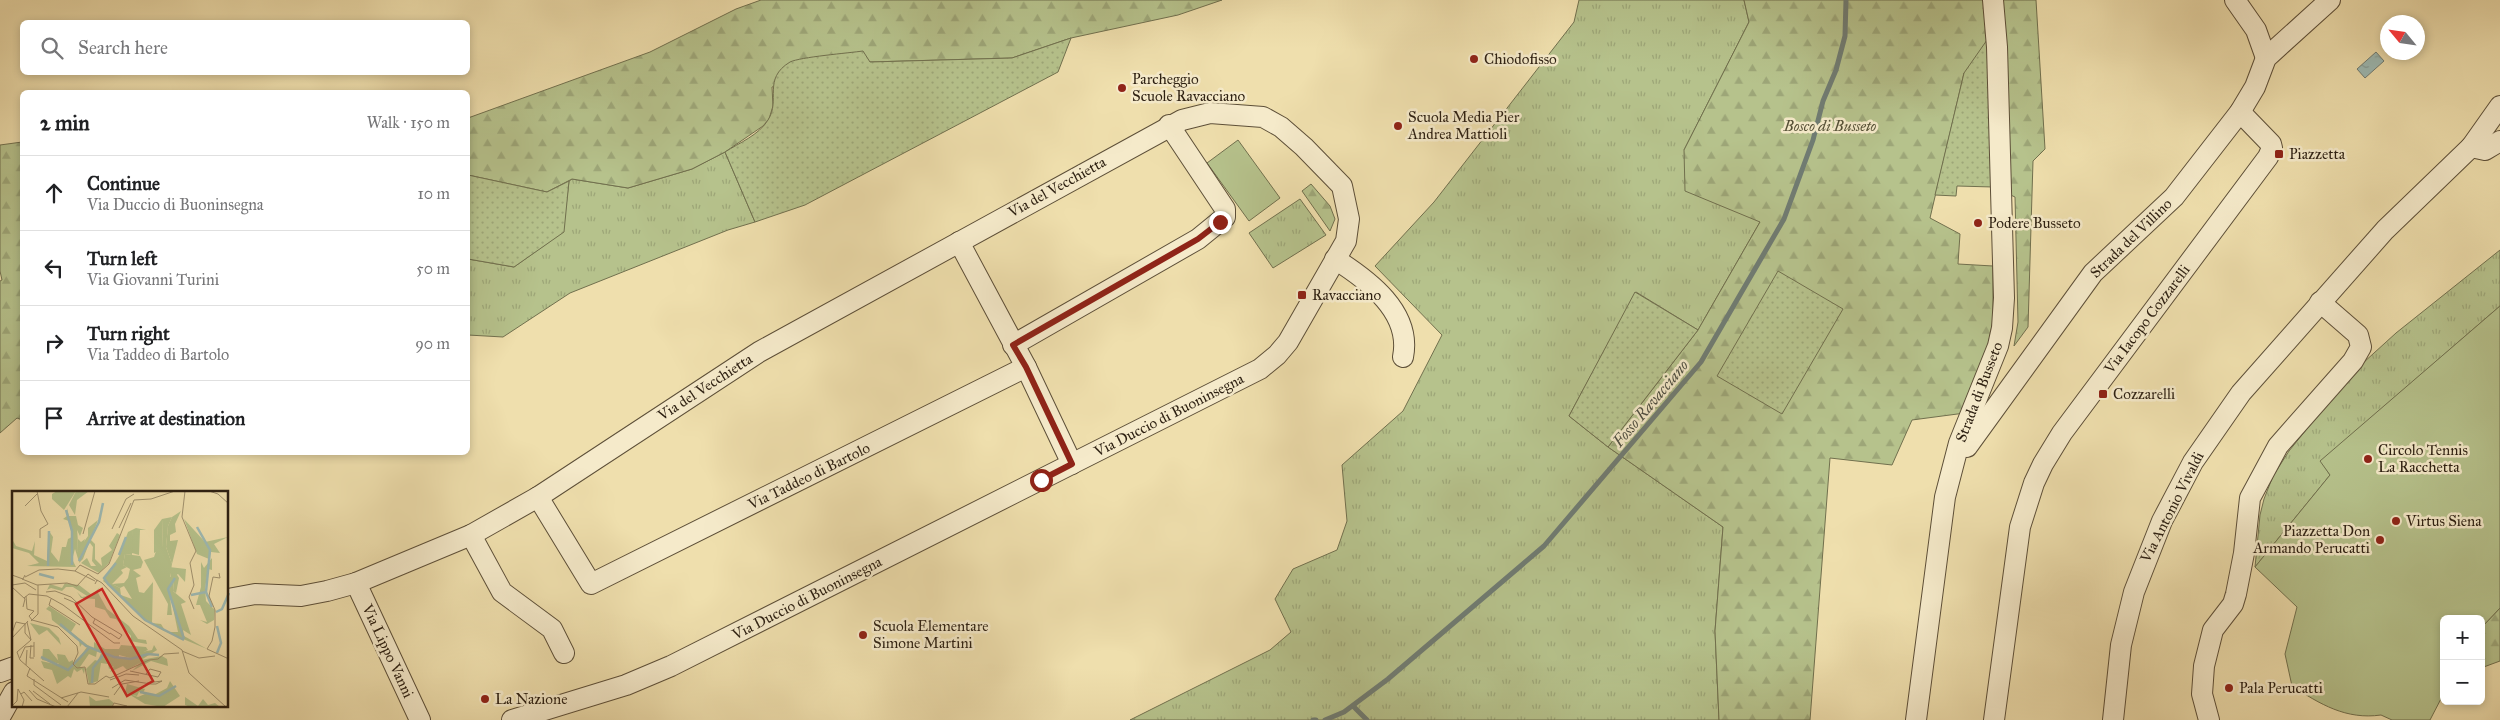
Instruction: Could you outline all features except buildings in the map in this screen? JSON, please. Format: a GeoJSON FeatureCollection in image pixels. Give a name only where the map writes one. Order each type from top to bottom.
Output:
{"type":"FeatureCollection","features":[{"type":"Feature","properties":{"kind":"street","name":"Strada di Busseto"},"geometry":{"type":"LineString","coordinates":[[1916,720],[1940,528],[1948,484],[1959,443],[1993,361],[2002,328],[2004,298],[1998,47],[1993,0]]}},
{"type":"Feature","properties":{"kind":"street"},"geometry":{"type":"LineString","coordinates":[[2235,0],[2256,30],[2266,58]]}},
{"type":"Feature","properties":{"kind":"street","name":"Strada del Villino"},"geometry":{"type":"LineString","coordinates":[[1954,463],[2093,273],[2174,197],[2240,112],[2255,87],[2266,58],[2330,0]]}},
{"type":"Feature","properties":{"kind":"street","name":"Via Antonio Vivaldi"},"geometry":{"type":"LineString","coordinates":[[2113,720],[2117,673],[2129,609],[2142,568],[2169,506],[2193,462],[2221,420],[2320,302],[2385,230],[2471,147],[2500,106]]}},
{"type":"Feature","properties":{"kind":"street","name":"Via Duccio di Buoninsegna"},"geometry":{"type":"LineString","coordinates":[[512,720],[610,690],[654,673],[1244,378],[1268,363],[1288,342],[1346,242],[1349,228],[1346,194],[1342,186],[1320,162],[1281,128],[1263,117],[1224,112],[1194,115],[1169,125]]}},
{"type":"Feature","properties":{"kind":"street","name":"Via Iacopo Cozzarelli"},"geometry":{"type":"LineString","coordinates":[[1994,720],[2017,546],[2023,514],[2034,483],[2062,433],[2268,158],[2272,148],[2271,144],[2240,112]]}},
{"type":"Feature","properties":{"kind":"street"},"geometry":{"type":"LineString","coordinates":[[1013,345],[1198,239],[1225,217],[1225,209],[1169,125]]}},
{"type":"Feature","properties":{"kind":"street","name":"Via del Vecchietta"},"geometry":{"type":"LineString","coordinates":[[229,599],[256,594],[301,596],[356,583],[471,535],[538,498],[760,352],[1169,125]]}},
{"type":"Feature","properties":{"kind":"street"},"geometry":{"type":"LineString","coordinates":[[2471,147],[2485,150],[2500,140]]}},
{"type":"Feature","properties":{"kind":"street"},"geometry":{"type":"LineString","coordinates":[[959,242],[1026,367],[1072,464]]}},
{"type":"Feature","properties":{"kind":"street"},"geometry":{"type":"LineString","coordinates":[[1335,259],[1366,280],[1388,304],[1401,324],[1404,338],[1403,357]]}},
{"type":"Feature","properties":{"kind":"street"},"geometry":{"type":"LineString","coordinates":[[2209,720],[2202,687],[2204,666],[2208,653],[2208,641],[2213,630],[2233,604],[2236,594],[2244,552],[2248,504],[2271,458],[2288,433],[2352,361],[2361,347],[2358,335],[2320,302]]}},
{"type":"Feature","properties":{"kind":"street","name":"Via Taddeo di Bartolo"},"geometry":{"type":"LineString","coordinates":[[538,498],[591,584],[1026,367]]}},
{"type":"Feature","properties":{"kind":"street"},"geometry":{"type":"LineString","coordinates":[[471,535],[502,592],[552,630],[564,653]]}},
{"type":"Feature","properties":{"kind":"street","name":"Via Lippo Vanni"},"geometry":{"type":"LineString","coordinates":[[356,583],[420,720]]}},
{"type":"Feature","properties":{"kind":"street"},"geometry":{"type":"LineString","coordinates":[[0,672],[12,668]]}},
{"type":"Feature","properties":{"kind":"street"},"geometry":{"type":"LineString","coordinates":[[0,717],[12,696]]}},
{"type":"Feature","properties":{"kind":"green space"},"geometry":{"type":"Polygon","coordinates":[[[761,0],[1222,0],[1178,15],[1071,38],[1012,58],[870,62],[772,87],[773,106],[769,119],[763,126],[725,152],[692,169],[628,188],[572,179],[547,192],[470,175],[470,117],[650,52],[736,9],[761,0]]]}},
{"type":"Feature","properties":{"kind":"green space"},"geometry":{"type":"Polygon","coordinates":[[[1579,0],[1744,0],[1749,22],[1684,150],[1760,222],[1698,330],[1636,292],[1569,416],[1608,447],[1723,527],[1715,631],[1719,720],[1130,720],[1270,650],[1291,632],[1275,599],[1293,569],[1337,550],[1347,521],[1342,465],[1403,411],[1442,335],[1375,266],[1434,202],[1574,22],[1579,0]]]}},
{"type":"Feature","properties":{"kind":"green space","name":"Bosco di Busseto"},"geometry":{"type":"Polygon","coordinates":[[[1744,0],[2036,0],[2045,149],[2033,161],[2028,327],[2014,346],[2018,322],[2015,197],[1993,187],[1964,73],[1930,218],[1960,234],[1958,264],[1993,266],[1993,321],[1985,359],[1965,413],[1912,420],[1892,465],[1830,458],[1810,720],[1719,720],[1715,631],[1723,527],[1608,447],[1698,330],[1760,222],[1685,191],[1684,150],[1749,22],[1744,0]]]}},
{"type":"Feature","properties":{"kind":"green space"},"geometry":{"type":"Polygon","coordinates":[[[1071,38],[1058,72],[805,205],[755,222],[725,152],[754,134],[768,120],[772,112],[773,90],[777,75],[790,62],[863,51],[870,62],[1012,58],[1071,38]]]}},
{"type":"Feature","properties":{"kind":"green space"},"geometry":{"type":"Polygon","coordinates":[[[1987,40],[1993,187],[1957,186],[1956,196],[1935,195],[1964,73],[1987,40]]]}},
{"type":"Feature","properties":{"kind":"green space"},"geometry":{"type":"Polygon","coordinates":[[[1238,140],[1280,198],[1249,221],[1207,163],[1238,140]]]}},
{"type":"Feature","properties":{"kind":"green space"},"geometry":{"type":"Polygon","coordinates":[[[20,142],[20,419],[17,418],[0,433],[0,281],[2,280],[0,271],[0,145],[20,142]]]}},
{"type":"Feature","properties":{"kind":"green space"},"geometry":{"type":"Polygon","coordinates":[[[725,152],[755,222],[728,230],[570,293],[503,337],[470,335],[470,259],[514,267],[563,232],[569,181],[572,179],[628,188],[692,169],[725,152]]]}},
{"type":"Feature","properties":{"kind":"green space"},"geometry":{"type":"Polygon","coordinates":[[[470,175],[547,192],[569,181],[564,232],[514,267],[470,259],[470,175]]]}},
{"type":"Feature","properties":{"kind":"green space"},"geometry":{"type":"Polygon","coordinates":[[[1311,184],[1330,206],[1335,219],[1330,231],[1302,191],[1311,184]]]}},
{"type":"Feature","properties":{"kind":"green space"},"geometry":{"type":"Polygon","coordinates":[[[1300,199],[1326,235],[1273,268],[1249,233],[1300,199]]]}},
{"type":"Feature","properties":{"kind":"green space"},"geometry":{"type":"Polygon","coordinates":[[[2500,250],[2500,306],[2321,461],[2330,475],[2255,567],[2260,515],[2264,499],[2273,476],[2289,451],[2352,373],[2396,333],[2500,250]]]}},
{"type":"Feature","properties":{"kind":"green space"},"geometry":{"type":"Polygon","coordinates":[[[1778,271],[1843,309],[1782,414],[1717,376],[1778,271]]]}},
{"type":"Feature","properties":{"kind":"green space"},"geometry":{"type":"Polygon","coordinates":[[[1635,292],[1698,330],[1608,447],[1569,416],[1635,292]]]}},
{"type":"Feature","properties":{"kind":"green space","name":"Virtus Siena"},"geometry":{"type":"Polygon","coordinates":[[[2500,306],[2500,608],[2485,624],[2485,615],[2440,615],[2440,701],[2430,720],[2392,720],[2381,715],[2368,716],[2345,713],[2313,699],[2292,686],[2285,654],[2297,607],[2255,567],[2330,475],[2320,461],[2500,306]]]}},
{"type":"Feature","properties":{"kind":"green space"},"geometry":{"type":"Polygon","coordinates":[[[2500,608],[2500,661],[2485,667],[2485,660],[2485,624],[2500,608]]]}},
{"type":"Feature","properties":{"kind":"water"},"geometry":{"type":"Polygon","coordinates":[[[2376,52],[2380,56],[2380,60],[2384,61],[2365,78],[2357,69],[2376,52]]]}},
{"type":"Feature","properties":{"kind":"waterway","name":"Fosso Ravacciano"},"geometry":{"type":"LineString","coordinates":[[1325,720],[1344,712],[1388,679],[1544,546],[1701,362],[1784,219],[1813,140],[1823,101],[1836,70],[1845,36],[1846,0]]}},
{"type":"Feature","properties":{"kind":"waterway"},"geometry":{"type":"LineString","coordinates":[[1353,706],[1367,720]]}},
{"type":"Feature","properties":{"kind":"place","name":"Chiodofisso"},"geometry":{"type":"Point","coordinates":[1474,59]}},
{"type":"Feature","properties":{"kind":"place","name":"Parcheggio Scuole Ravacciano"},"geometry":{"type":"Point","coordinates":[1122,88]}},
{"type":"Feature","properties":{"kind":"place","name":"Scuola Media Pier Andrea Mattioli"},"geometry":{"type":"Point","coordinates":[1398,126]}},
{"type":"Feature","properties":{"kind":"place","name":"Piazzetta"},"geometry":{"type":"Point","coordinates":[2279,154]}},
{"type":"Feature","properties":{"kind":"place","name":"Podere Busseto"},"geometry":{"type":"Point","coordinates":[1978,223]}},
{"type":"Feature","properties":{"kind":"place","name":"Ravacciano"},"geometry":{"type":"Point","coordinates":[1302,295]}},
{"type":"Feature","properties":{"kind":"place","name":"Cozzarelli"},"geometry":{"type":"Point","coordinates":[2103,394]}},
{"type":"Feature","properties":{"kind":"place","name":"Circolo Tennis La Racchetta"},"geometry":{"type":"Point","coordinates":[2368,459]}},
{"type":"Feature","properties":{"kind":"place","name":"Virtus Siena"},"geometry":{"type":"Point","coordinates":[2396,521]}},
{"type":"Feature","properties":{"kind":"place","name":"Piazzetta Don Armando Perucatti"},"geometry":{"type":"Point","coordinates":[2380,540]}},
{"type":"Feature","properties":{"kind":"place","name":"Scuola Elementare Simone Martini"},"geometry":{"type":"Point","coordinates":[863,635]}},
{"type":"Feature","properties":{"kind":"place","name":"Pala Perucatti"},"geometry":{"type":"Point","coordinates":[2229,688]}},
{"type":"Feature","properties":{"kind":"place","name":"La Nazione"},"geometry":{"type":"Point","coordinates":[485,699]}},
{"type":"Feature","properties":{"kind":"route"},"geometry":{"type":"LineString","coordinates":[[1041,480],[1072,464],[1026,367],[1013,345],[1198,239],[1220,222]]}}]}
